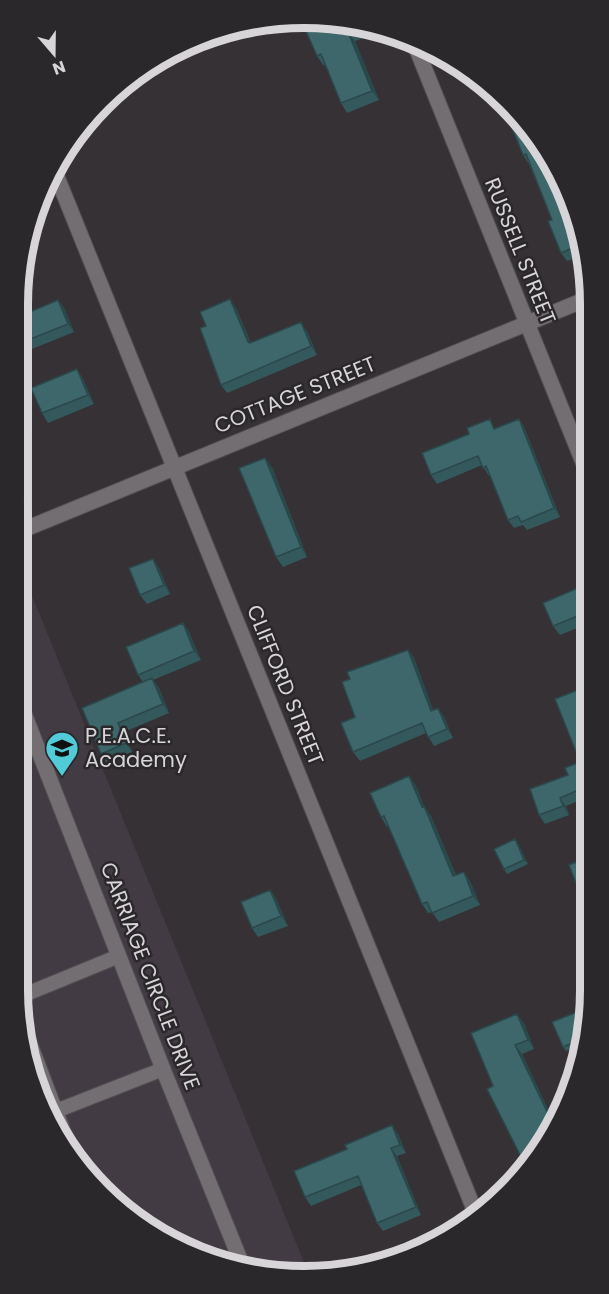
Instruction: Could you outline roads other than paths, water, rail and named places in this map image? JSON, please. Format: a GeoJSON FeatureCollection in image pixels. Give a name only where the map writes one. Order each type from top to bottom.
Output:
{"type":"FeatureCollection","features":[{"type":"Feature","properties":{"kind":"street","name":"RUSSELL STREET"},"geometry":{"type":"LineString","coordinates":[[418,53],[580,455]]}},
{"type":"Feature","properties":{"kind":"street","name":"CLIFFORD STREET"},"geometry":{"type":"LineString","coordinates":[[58,180],[473,1208]]}},
{"type":"Feature","properties":{"kind":"street","name":"COTTAGE STREET"},"geometry":{"type":"LineString","coordinates":[[28,528],[580,302]]}},
{"type":"Feature","properties":{"kind":"street","name":"CARRIAGE CIRCLE DRIVE"},"geometry":{"type":"LineString","coordinates":[[28,724],[239,1257]]}},
{"type":"Feature","properties":{"kind":"lane"},"geometry":{"type":"LineString","coordinates":[[28,993],[119,956]]}},
{"type":"Feature","properties":{"kind":"lane"},"geometry":{"type":"LineString","coordinates":[[57,1111],[163,1069]]}},
{"type":"Feature","properties":{"kind":"lane"},"geometry":{"type":"LineString","coordinates":[[42,1074],[48,1091]]}},
{"type":"Feature","properties":{"kind":"place","name":"P.E.A.C.E. Academy"},"geometry":{"type":"Point","coordinates":[62,777]}}]}
